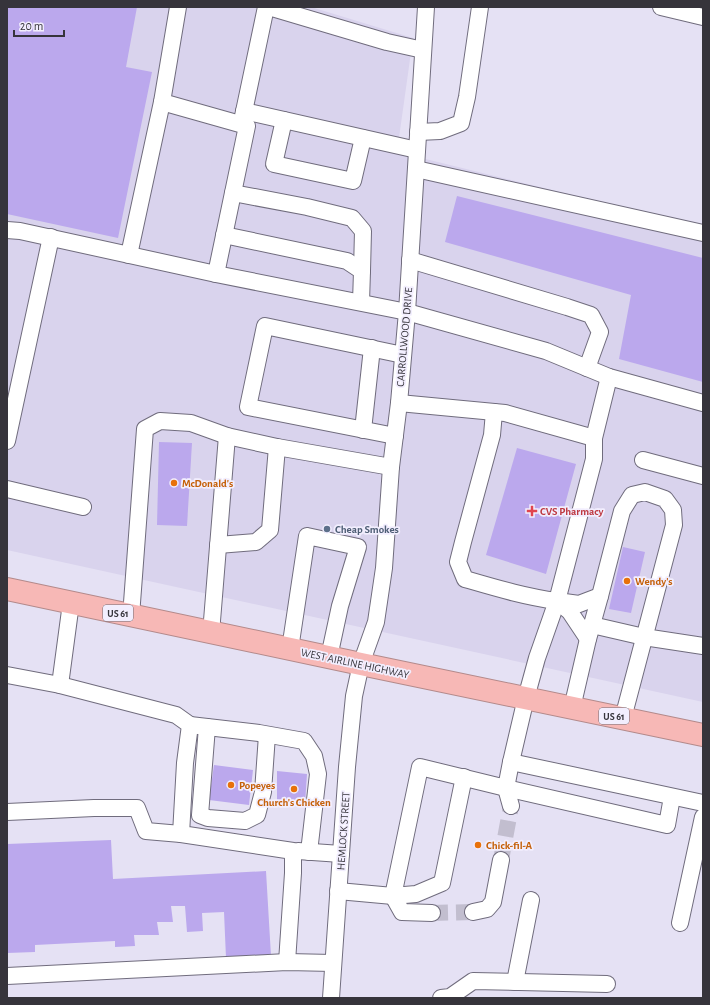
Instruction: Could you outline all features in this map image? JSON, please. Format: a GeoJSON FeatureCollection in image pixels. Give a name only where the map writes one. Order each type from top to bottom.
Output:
{"type":"FeatureCollection","features":[{"type":"Feature","properties":{"kind":"highway","name":"WEST AIRLINE HIGHWAY"},"geometry":{"type":"LineString","coordinates":[[7,589],[329,658],[703,734]]}},
{"type":"Feature","properties":{"kind":"street"},"geometry":{"type":"LineString","coordinates":[[129,255],[162,102],[178,7]]}},
{"type":"Feature","properties":{"kind":"street"},"geometry":{"type":"LineString","coordinates":[[216,274],[247,126],[243,117],[266,7]]}},
{"type":"Feature","properties":{"kind":"street"},"geometry":{"type":"LineString","coordinates":[[269,7],[387,42],[423,50]]}},
{"type":"Feature","properties":{"kind":"street","name":"CARROLLWOOD DRIVE"},"geometry":{"type":"LineString","coordinates":[[361,664],[376,622],[384,568],[391,467],[399,404],[402,355],[407,312],[426,7]]}},
{"type":"Feature","properties":{"kind":"street"},"geometry":{"type":"LineString","coordinates":[[418,132],[440,131],[461,123],[467,97],[480,7]]}},
{"type":"Feature","properties":{"kind":"street"},"geometry":{"type":"LineString","coordinates":[[661,7],[693,13]]}},
{"type":"Feature","properties":{"kind":"street"},"geometry":{"type":"LineString","coordinates":[[162,102],[243,117],[284,120],[417,150]]}},
{"type":"Feature","properties":{"kind":"street"},"geometry":{"type":"LineString","coordinates":[[284,120],[274,164],[353,181],[363,138]]}},
{"type":"Feature","properties":{"kind":"street"},"geometry":{"type":"LineString","coordinates":[[416,169],[703,233]]}},
{"type":"Feature","properties":{"kind":"street"},"geometry":{"type":"LineString","coordinates":[[233,193],[307,207],[352,218],[363,231],[361,302]]}},
{"type":"Feature","properties":{"kind":"street"},"geometry":{"type":"LineString","coordinates":[[7,230],[20,231],[216,274],[407,312],[546,351],[609,377],[703,403]]}},
{"type":"Feature","properties":{"kind":"street"},"geometry":{"type":"LineString","coordinates":[[224,235],[347,261],[362,271]]}},
{"type":"Feature","properties":{"kind":"street"},"geometry":{"type":"LineString","coordinates":[[7,441],[51,238]]}},
{"type":"Feature","properties":{"kind":"street"},"geometry":{"type":"LineString","coordinates":[[410,260],[591,315],[600,332],[587,368]]}},
{"type":"Feature","properties":{"kind":"street"},"geometry":{"type":"LineString","coordinates":[[395,436],[248,407],[265,326],[402,355]]}},
{"type":"Feature","properties":{"kind":"street"},"geometry":{"type":"LineString","coordinates":[[363,430],[372,348]]}},
{"type":"Feature","properties":{"kind":"street"},"geometry":{"type":"LineString","coordinates":[[511,806],[506,788],[511,762],[526,698],[537,658],[557,601],[594,459],[594,438],[609,377]]}},
{"type":"Feature","properties":{"kind":"street"},"geometry":{"type":"LineString","coordinates":[[399,404],[505,413],[594,438]]}},
{"type":"Feature","properties":{"kind":"street"},"geometry":{"type":"LineString","coordinates":[[494,412],[492,435],[458,562],[465,579],[511,593],[538,599],[579,604],[600,596]]}},
{"type":"Feature","properties":{"kind":"street"},"geometry":{"type":"LineString","coordinates":[[131,616],[145,429],[160,420],[191,423],[227,436],[277,447],[391,467]]}},
{"type":"Feature","properties":{"kind":"street"},"geometry":{"type":"LineString","coordinates":[[211,633],[227,436]]}},
{"type":"Feature","properties":{"kind":"street"},"geometry":{"type":"LineString","coordinates":[[218,545],[256,542],[270,530],[277,447]]}},
{"type":"Feature","properties":{"kind":"street"},"geometry":{"type":"LineString","coordinates":[[643,460],[703,476]]}},
{"type":"Feature","properties":{"kind":"street"},"geometry":{"type":"LineString","coordinates":[[7,489],[83,507]]}},
{"type":"Feature","properties":{"kind":"street"},"geometry":{"type":"LineString","coordinates":[[572,708],[590,632],[622,511],[632,495],[645,492],[665,499],[673,510],[674,525],[623,718]]}},
{"type":"Feature","properties":{"kind":"street"},"geometry":{"type":"LineString","coordinates":[[290,649],[306,536],[358,547],[340,606],[329,658]]}},
{"type":"Feature","properties":{"kind":"street"},"geometry":{"type":"LineString","coordinates":[[557,601],[590,632],[644,636],[703,646]]}},
{"type":"Feature","properties":{"kind":"street"},"geometry":{"type":"LineString","coordinates":[[60,685],[71,603]]}},
{"type":"Feature","properties":{"kind":"street","name":"HEMLOCK STREET"},"geometry":{"type":"LineString","coordinates":[[331,998],[352,710],[361,664]]}},
{"type":"Feature","properties":{"kind":"street"},"geometry":{"type":"LineString","coordinates":[[7,676],[60,685],[176,714],[190,725],[304,741],[314,756],[318,774],[309,852]]}},
{"type":"Feature","properties":{"kind":"street"},"geometry":{"type":"LineString","coordinates":[[181,834],[185,763],[190,725]]}},
{"type":"Feature","properties":{"kind":"street"},"geometry":{"type":"LineString","coordinates":[[207,727],[200,815],[208,818],[244,821],[257,815],[262,792],[267,735]]}},
{"type":"Feature","properties":{"kind":"street"},"geometry":{"type":"LineString","coordinates":[[511,762],[703,803]]}},
{"type":"Feature","properties":{"kind":"street"},"geometry":{"type":"LineString","coordinates":[[432,914],[402,912],[393,896],[420,767],[667,826],[672,797]]}},
{"type":"Feature","properties":{"kind":"street"},"geometry":{"type":"LineString","coordinates":[[338,891],[393,896],[416,894],[442,883],[464,777]]}},
{"type":"Feature","properties":{"kind":"street"},"geometry":{"type":"LineString","coordinates":[[7,812],[94,808],[137,808],[146,831],[181,834],[293,851],[341,854]]}},
{"type":"Feature","properties":{"kind":"street"},"geometry":{"type":"LineString","coordinates":[[680,923],[703,817]]}},
{"type":"Feature","properties":{"kind":"street"},"geometry":{"type":"LineString","coordinates":[[287,962],[293,851]]}},
{"type":"Feature","properties":{"kind":"street"},"geometry":{"type":"LineString","coordinates":[[473,912],[487,909],[493,902],[501,860]]}},
{"type":"Feature","properties":{"kind":"street"},"geometry":{"type":"LineString","coordinates":[[515,982],[531,900]]}},
{"type":"Feature","properties":{"kind":"street"},"geometry":{"type":"LineString","coordinates":[[7,976],[287,962],[333,963]]}},
{"type":"Feature","properties":{"kind":"street"},"geometry":{"type":"LineString","coordinates":[[441,998],[450,997],[473,981],[607,984]]}},
{"type":"Feature","properties":{"kind":"shaded area"},"geometry":{"type":"Polygon","coordinates":[[[7,7],[311,7],[413,38],[397,152],[703,227],[703,702],[7,550],[7,7]]]}},
{"type":"Feature","properties":{"kind":"building"},"geometry":{"type":"Polygon","coordinates":[[[7,7],[137,7],[126,67],[152,72],[118,238],[7,214],[7,7]]]}},
{"type":"Feature","properties":{"kind":"building"},"geometry":{"type":"Polygon","coordinates":[[[457,196],[703,258],[703,382],[619,359],[631,295],[445,242],[457,196]]]}},
{"type":"Feature","properties":{"kind":"building"},"geometry":{"type":"Polygon","coordinates":[[[159,442],[192,443],[187,526],[157,525],[159,442]]]}},
{"type":"Feature","properties":{"kind":"building"},"geometry":{"type":"Polygon","coordinates":[[[517,448],[576,464],[546,574],[486,555],[517,448]]]}},
{"type":"Feature","properties":{"kind":"building","name":"Wendy's"},"geometry":{"type":"Polygon","coordinates":[[[623,547],[645,552],[631,613],[609,609],[623,547]]]}},
{"type":"Feature","properties":{"kind":"building","name":"Popeyes"},"geometry":{"type":"Polygon","coordinates":[[[214,765],[253,770],[249,805],[209,800],[214,765]]]}},
{"type":"Feature","properties":{"kind":"building"},"geometry":{"type":"Polygon","coordinates":[[[277,771],[307,774],[305,804],[277,803],[277,771]]]}},
{"type":"Feature","properties":{"kind":"building"},"geometry":{"type":"Polygon","coordinates":[[[111,840],[113,879],[266,871],[271,956],[226,958],[224,912],[202,913],[203,931],[187,932],[185,906],[171,906],[173,922],[157,922],[159,935],[134,935],[135,946],[115,947],[115,941],[35,945],[35,952],[7,953],[7,844],[111,840]]]}},
{"type":"Feature","properties":{"kind":"tunnel"},"geometry":{"type":"LineString","coordinates":[[501,860],[511,806]]}},
{"type":"Feature","properties":{"kind":"tunnel"},"geometry":{"type":"LineString","coordinates":[[432,913],[473,912]]}},
{"type":"Feature","properties":{"kind":"place","name":"McDonald's"},"geometry":{"type":"Point","coordinates":[174,483]}},
{"type":"Feature","properties":{"kind":"place","name":"CVS Pharmacy"},"geometry":{"type":"Point","coordinates":[532,511]}},
{"type":"Feature","properties":{"kind":"place","name":"Cheap Smokes"},"geometry":{"type":"Point","coordinates":[327,529]}},
{"type":"Feature","properties":{"kind":"place","name":"Wendy's"},"geometry":{"type":"Point","coordinates":[627,581]}},
{"type":"Feature","properties":{"kind":"place","name":"Popeyes"},"geometry":{"type":"Point","coordinates":[231,785]}},
{"type":"Feature","properties":{"kind":"place","name":"Church's Chicken"},"geometry":{"type":"Point","coordinates":[294,789]}},
{"type":"Feature","properties":{"kind":"place","name":"Chick-fil-A"},"geometry":{"type":"Point","coordinates":[478,845]}}]}
